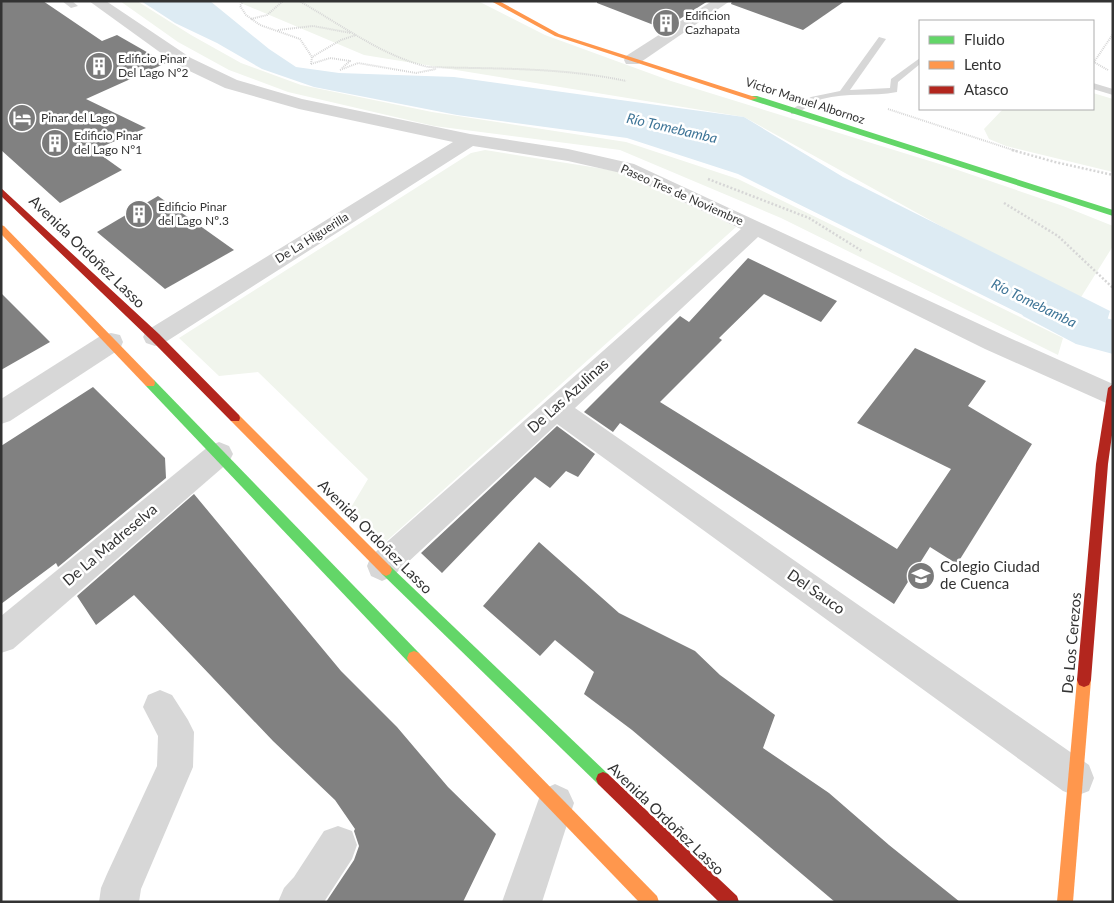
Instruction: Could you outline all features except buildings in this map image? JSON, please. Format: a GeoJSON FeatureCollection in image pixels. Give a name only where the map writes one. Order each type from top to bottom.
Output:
{"type":"FeatureCollection","features":[{"type":"Feature","properties":{"kind":"main road","name":"Victor Manuel Albornoz"},"geometry":{"type":"LineString","coordinates":[[494,1],[557,35],[1113,213]]}},
{"type":"Feature","properties":{"kind":"main road","name":"Avenida Ordoñez Lasso"},"geometry":{"type":"LineString","coordinates":[[1,191],[155,337],[382,566],[731,902]]}},
{"type":"Feature","properties":{"kind":"main road"},"geometry":{"type":"LineString","coordinates":[[4,235],[111,342],[651,902]]}},
{"type":"Feature","properties":{"kind":"main road","name":"De Los Cerezos"},"geometry":{"type":"LineString","coordinates":[[1065,902],[1113,388]]}},
{"type":"Feature","properties":{"kind":"street","name":"Paseo Tres de Noviembre"},"geometry":{"type":"LineString","coordinates":[[96,1],[185,62],[231,84],[299,104],[470,140],[568,155],[627,168],[994,342],[1113,396]]}},
{"type":"Feature","properties":{"kind":"street"},"geometry":{"type":"LineString","coordinates":[[632,60],[723,1]]}},
{"type":"Feature","properties":{"kind":"street","name":"De La Higuerilla"},"geometry":{"type":"LineString","coordinates":[[155,337],[470,140]]}},
{"type":"Feature","properties":{"kind":"street","name":"De Las Azulinas"},"geometry":{"type":"LineString","coordinates":[[382,566],[755,228]]}},
{"type":"Feature","properties":{"kind":"street"},"geometry":{"type":"LineString","coordinates":[[1,413],[111,342]]}},
{"type":"Feature","properties":{"kind":"street","name":"Del Sauco"},"geometry":{"type":"LineString","coordinates":[[555,408],[1076,778]]}},
{"type":"Feature","properties":{"kind":"street","name":"De La Madreselva"},"geometry":{"type":"LineString","coordinates":[[1,637],[218,454]]}},
{"type":"Feature","properties":{"kind":"street"},"geometry":{"type":"LineString","coordinates":[[119,902],[122,888],[175,767],[176,732],[160,707]]}},
{"type":"Feature","properties":{"kind":"street"},"geometry":{"type":"LineString","coordinates":[[522,902],[555,803]]}},
{"type":"Feature","properties":{"kind":"street"},"geometry":{"type":"LineString","coordinates":[[298,902],[308,891],[338,845]]}},
{"type":"Feature","properties":{"kind":"lane"},"geometry":{"type":"LineString","coordinates":[[66,1],[74,6]]}},
{"type":"Feature","properties":{"kind":"lane"},"geometry":{"type":"LineString","coordinates":[[842,94],[882,39]]}},
{"type":"Feature","properties":{"kind":"lane"},"geometry":{"type":"LineString","coordinates":[[794,112],[801,103],[818,96],[894,90],[894,81],[919,61]]}},
{"type":"Feature","properties":{"kind":"lane"},"geometry":{"type":"LineString","coordinates":[[1094,86],[1113,92]]}},
{"type":"Feature","properties":{"kind":"path"},"geometry":{"type":"LineString","coordinates":[[243,1],[240,6],[251,19],[260,25],[300,40],[312,57],[311,64],[320,59],[340,58],[350,61],[340,70],[356,63],[372,64],[395,72],[427,73],[438,68]]}},
{"type":"Feature","properties":{"kind":"path"},"geometry":{"type":"LineString","coordinates":[[251,19],[267,15],[283,1]]}},
{"type":"Feature","properties":{"kind":"path"},"geometry":{"type":"LineString","coordinates":[[299,1],[410,64],[438,68],[598,75],[628,81]]}},
{"type":"Feature","properties":{"kind":"path"},"geometry":{"type":"LineString","coordinates":[[275,30],[313,26],[355,34]]}},
{"type":"Feature","properties":{"kind":"path"},"geometry":{"type":"LineString","coordinates":[[312,57],[355,34]]}},
{"type":"Feature","properties":{"kind":"path"},"geometry":{"type":"LineString","coordinates":[[1113,34],[1094,62],[1113,73]]}},
{"type":"Feature","properties":{"kind":"path"},"geometry":{"type":"LineString","coordinates":[[842,94],[955,134],[1082,170],[1113,175]]}},
{"type":"Feature","properties":{"kind":"path"},"geometry":{"type":"LineString","coordinates":[[1003,202],[1058,236],[1113,288]]}},
{"type":"Feature","properties":{"kind":"shaded area"},"geometry":{"type":"Polygon","coordinates":[[[120,1],[137,1],[191,35],[241,63],[301,85],[432,112],[626,142],[738,179],[1063,338],[1058,355],[781,218],[620,150],[434,126],[288,92],[229,70],[178,42],[120,1]]]}},
{"type":"Feature","properties":{"kind":"shaded area"},"geometry":{"type":"Polygon","coordinates":[[[236,1],[478,1],[545,35],[671,81],[946,166],[1063,206],[1113,226],[1113,246],[1078,302],[744,117],[364,55],[236,1]]]}},
{"type":"Feature","properties":{"kind":"shaded area"},"geometry":{"type":"Polygon","coordinates":[[[1094,93],[1113,99],[1113,172],[1006,146],[989,139],[984,129],[1002,110],[1094,110],[1094,93]]]}},
{"type":"Feature","properties":{"kind":"shaded area"},"geometry":{"type":"Polygon","coordinates":[[[485,150],[617,171],[736,227],[382,545],[350,509],[368,479],[258,372],[219,376],[179,338],[471,153],[485,150]]]}},
{"type":"Feature","properties":{"kind":"water"},"geometry":{"type":"Polygon","coordinates":[[[141,1],[210,1],[269,49],[296,67],[339,73],[454,77],[744,117],[843,177],[1110,311],[1101,341],[1085,346],[738,174],[627,138],[457,115],[314,87],[262,69],[217,43],[175,23],[141,1]]]}},
{"type":"Feature","properties":{"kind":"waterway","name":"Río Tomebamba"},"geometry":{"type":"LineString","coordinates":[[1039,305],[1092,332],[1113,337]]}},
{"type":"Feature","properties":{"kind":"traffic: fast"},"geometry":{"type":"LineString","coordinates":[[754,98],[1113,213]]}},
{"type":"Feature","properties":{"kind":"traffic: fast"},"geometry":{"type":"LineString","coordinates":[[150,383],[414,658]]}},
{"type":"Feature","properties":{"kind":"traffic: fast"},"geometry":{"type":"LineString","coordinates":[[386,570],[603,779]]}},
{"type":"Feature","properties":{"kind":"traffic: slow"},"geometry":{"type":"LineString","coordinates":[[494,1],[557,35],[754,98]]}},
{"type":"Feature","properties":{"kind":"traffic: slow"},"geometry":{"type":"LineString","coordinates":[[1,228],[150,383]]}},
{"type":"Feature","properties":{"kind":"traffic: slow"},"geometry":{"type":"LineString","coordinates":[[235,418],[386,570]]}},
{"type":"Feature","properties":{"kind":"traffic: slow"},"geometry":{"type":"LineString","coordinates":[[414,658],[651,902]]}},
{"type":"Feature","properties":{"kind":"traffic: slow"},"geometry":{"type":"LineString","coordinates":[[1065,902],[1084,680]]}},
{"type":"Feature","properties":{"kind":"traffic: jam"},"geometry":{"type":"LineString","coordinates":[[1,191],[155,337],[235,418]]}},
{"type":"Feature","properties":{"kind":"traffic: jam"},"geometry":{"type":"LineString","coordinates":[[1084,680],[1102,464],[1113,388]]}},
{"type":"Feature","properties":{"kind":"traffic: jam"},"geometry":{"type":"LineString","coordinates":[[603,779],[731,902]]}},
{"type":"Feature","properties":{"kind":"place","name":"Edificion Cazhapata"},"geometry":{"type":"Point","coordinates":[666,23]}},
{"type":"Feature","properties":{"kind":"place","name":"Edificio Pinar Del Lago N°2"},"geometry":{"type":"Point","coordinates":[99,66]}},
{"type":"Feature","properties":{"kind":"place","name":"Pinar del Lago"},"geometry":{"type":"Point","coordinates":[22,118]}},
{"type":"Feature","properties":{"kind":"place","name":"Edificio Pinar del Lago N°1"},"geometry":{"type":"Point","coordinates":[55,143]}},
{"type":"Feature","properties":{"kind":"place","name":"Edificio Pinar del Lago Nº.3"},"geometry":{"type":"Point","coordinates":[139,214]}},
{"type":"Feature","properties":{"kind":"place","name":"Colegio Ciudad de Cuenca"},"geometry":{"type":"Point","coordinates":[921,576]}}]}
